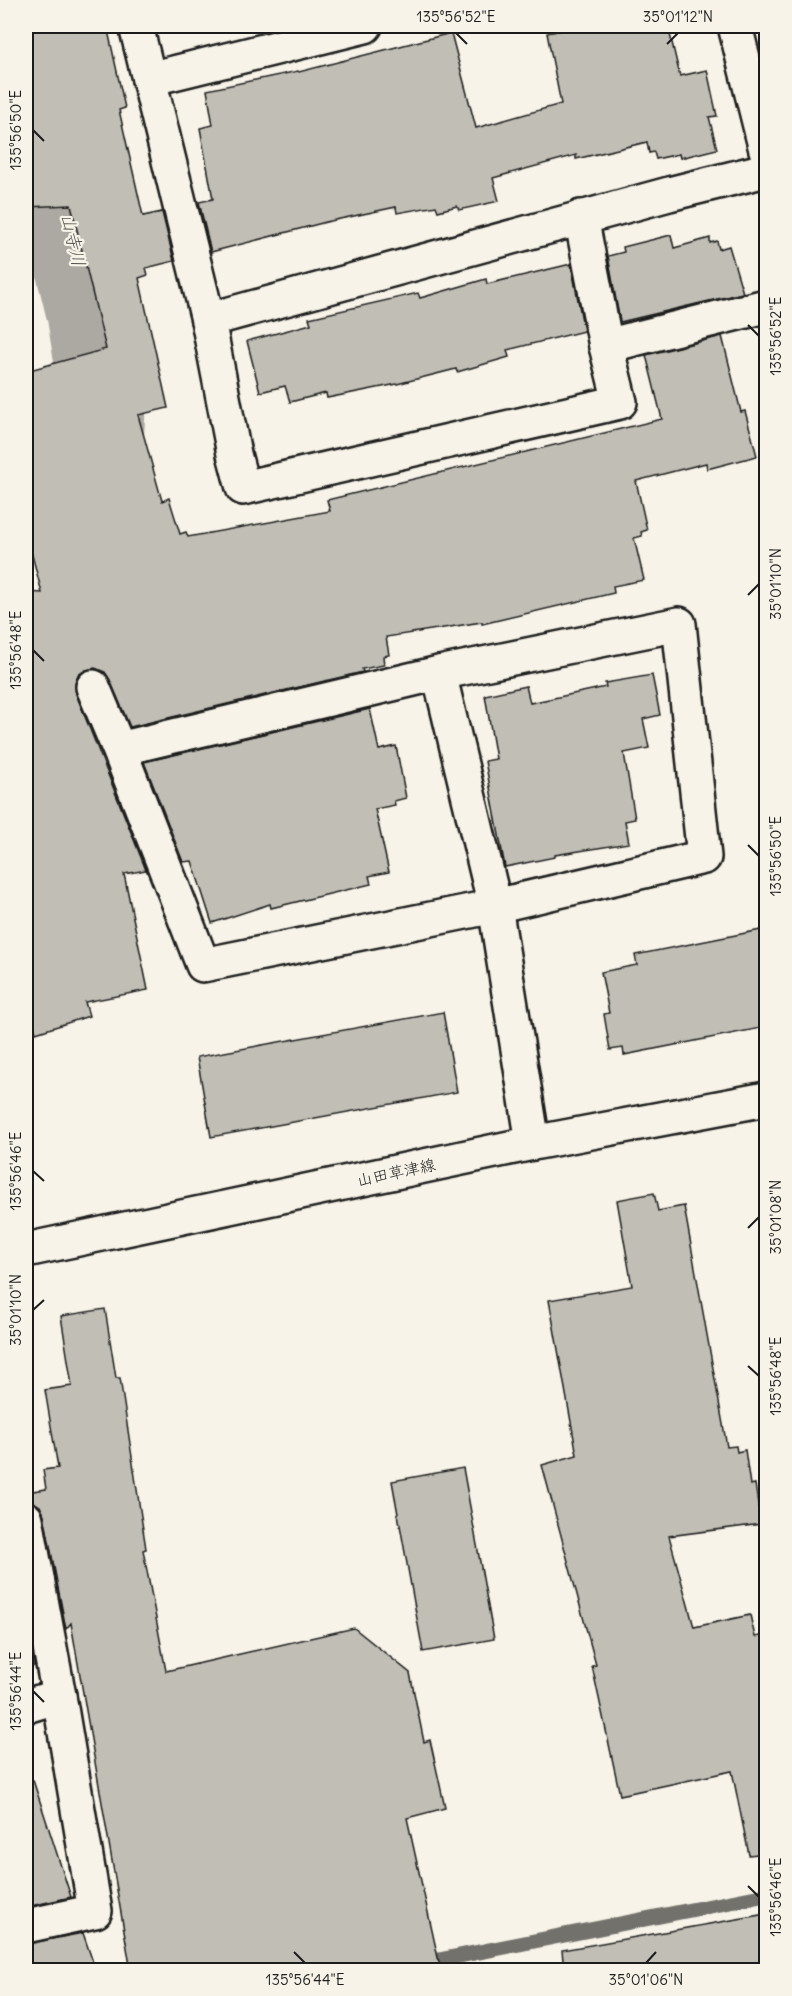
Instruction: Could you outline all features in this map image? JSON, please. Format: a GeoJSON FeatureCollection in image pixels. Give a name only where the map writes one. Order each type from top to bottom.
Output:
{"type":"FeatureCollection","features":[{"type":"Feature","properties":{"kind":"street"},"geometry":{"type":"LineString","coordinates":[[136,26],[208,320],[234,454],[243,488],[620,402],[606,346],[581,218]]}},
{"type":"Feature","properties":{"kind":"street"},"geometry":{"type":"LineString","coordinates":[[149,79],[365,26]]}},
{"type":"Feature","properties":{"kind":"street"},"geometry":{"type":"LineString","coordinates":[[735,26],[766,150]]}},
{"type":"Feature","properties":{"kind":"street"},"geometry":{"type":"LineString","coordinates":[[208,320],[766,170]]}},
{"type":"Feature","properties":{"kind":"street"},"geometry":{"type":"LineString","coordinates":[[606,346],[766,306]]}},
{"type":"Feature","properties":{"kind":"street"},"geometry":{"type":"LineString","coordinates":[[93,687],[203,965],[495,906],[704,857],[679,624],[439,673],[119,749]]}},
{"type":"Feature","properties":{"kind":"street"},"geometry":{"type":"LineString","coordinates":[[439,673],[495,906],[533,1143]]}},
{"type":"Feature","properties":{"kind":"street","name":"山田草津線"},"geometry":{"type":"LineString","coordinates":[[26,1250],[533,1143],[766,1099]]}},
{"type":"Feature","properties":{"kind":"street"},"geometry":{"type":"LineString","coordinates":[[26,1519],[59,1696],[95,1911],[26,1926]]}},
{"type":"Feature","properties":{"kind":"street"},"geometry":{"type":"LineString","coordinates":[[26,1706],[59,1696]]}},
{"type":"Feature","properties":{"kind":"building"},"geometry":{"type":"Polygon","coordinates":[[[26,26],[107,26],[125,108],[119,110],[143,216],[162,212],[174,261],[146,268],[148,275],[139,278],[168,408],[138,415],[162,501],[169,498],[180,534],[186,532],[188,537],[330,511],[327,500],[662,419],[646,355],[722,336],[741,412],[745,411],[757,456],[707,469],[706,463],[636,481],[647,530],[641,532],[642,536],[634,538],[644,580],[613,586],[614,593],[482,624],[482,622],[386,637],[389,655],[383,656],[384,665],[362,669],[363,672],[130,727],[105,672],[95,668],[78,675],[75,684],[76,694],[146,870],[124,874],[148,990],[85,1002],[89,1016],[36,1033],[26,998],[26,592],[42,593],[26,532],[26,371],[106,349],[71,205],[26,207],[26,26]]]}},
{"type":"Feature","properties":{"kind":"building"},"geometry":{"type":"Polygon","coordinates":[[[584,26],[668,26],[680,76],[707,70],[717,116],[709,117],[717,149],[680,158],[679,154],[656,159],[654,152],[649,153],[647,142],[576,159],[576,155],[493,178],[499,201],[459,210],[457,206],[438,211],[436,206],[397,213],[396,207],[326,222],[211,252],[199,202],[213,199],[200,128],[213,125],[207,90],[299,72],[451,33],[476,128],[561,104],[547,33],[584,26]]]}},
{"type":"Feature","properties":{"kind":"building"},"geometry":{"type":"Polygon","coordinates":[[[671,235],[674,248],[710,238],[710,243],[717,241],[719,249],[729,246],[743,293],[620,322],[608,256],[624,252],[623,247],[671,235]]]}},
{"type":"Feature","properties":{"kind":"building"},"geometry":{"type":"Polygon","coordinates":[[[571,264],[584,331],[507,350],[509,357],[457,372],[456,369],[327,398],[326,393],[290,402],[285,386],[260,392],[247,341],[311,324],[309,318],[418,293],[420,298],[486,279],[487,284],[571,264]]]}},
{"type":"Feature","properties":{"kind":"building"},"geometry":{"type":"Polygon","coordinates":[[[652,675],[660,715],[643,719],[649,748],[624,753],[635,819],[625,821],[629,843],[555,855],[555,857],[505,867],[485,761],[496,759],[485,695],[526,686],[530,703],[606,687],[605,683],[652,675]]]}},
{"type":"Feature","properties":{"kind":"building"},"geometry":{"type":"Polygon","coordinates":[[[370,709],[379,750],[396,746],[406,798],[394,801],[395,805],[375,809],[389,872],[369,876],[371,884],[271,908],[270,904],[212,923],[192,861],[183,862],[144,762],[370,709]]]}},
{"type":"Feature","properties":{"kind":"building"},"geometry":{"type":"Polygon","coordinates":[[[766,929],[766,1027],[624,1055],[623,1048],[610,1050],[604,1014],[609,1013],[601,972],[637,965],[635,955],[766,929]]]}},
{"type":"Feature","properties":{"kind":"building"},"geometry":{"type":"Polygon","coordinates":[[[443,1012],[457,1092],[211,1137],[197,1057],[443,1012]]]}},
{"type":"Feature","properties":{"kind":"building"},"geometry":{"type":"Polygon","coordinates":[[[654,1193],[658,1211],[684,1206],[727,1447],[736,1446],[737,1452],[745,1450],[750,1485],[755,1484],[761,1524],[669,1536],[694,1627],[750,1615],[755,1637],[766,1635],[766,1853],[749,1855],[732,1771],[620,1795],[592,1666],[596,1665],[542,1465],[577,1455],[549,1300],[632,1286],[617,1200],[654,1193]]]}},
{"type":"Feature","properties":{"kind":"building"},"geometry":{"type":"Polygon","coordinates":[[[105,1309],[116,1378],[120,1378],[146,1549],[143,1550],[166,1671],[354,1628],[410,1673],[424,1742],[430,1740],[445,1808],[407,1818],[441,1971],[131,1971],[71,1623],[66,1629],[44,1515],[40,1506],[26,1501],[26,1492],[46,1489],[43,1470],[58,1468],[45,1390],[72,1386],[61,1316],[105,1309]]]}},
{"type":"Feature","properties":{"kind":"building"},"geometry":{"type":"Polygon","coordinates":[[[463,1468],[494,1639],[423,1652],[392,1481],[463,1468]]]}},
{"type":"Feature","properties":{"kind":"building"},"geometry":{"type":"Polygon","coordinates":[[[26,1619],[34,1665],[26,1675],[26,1619]]]}},
{"type":"Feature","properties":{"kind":"building"},"geometry":{"type":"Polygon","coordinates":[[[33,1780],[71,1897],[26,1907],[26,1782],[33,1780]]]}},
{"type":"Feature","properties":{"kind":"building"},"geometry":{"type":"Polygon","coordinates":[[[766,1914],[766,1971],[564,1971],[562,1950],[766,1914]]]}},
{"type":"Feature","properties":{"kind":"building"},"geometry":{"type":"Polygon","coordinates":[[[83,1933],[96,1971],[26,1971],[26,1944],[83,1933]]]}},
{"type":"Feature","properties":{"kind":"waterway","name":"山寺川"},"geometry":{"type":"LineString","coordinates":[[26,39],[32,76],[90,313],[103,393],[100,443]]}},
{"type":"Feature","properties":{"kind":"waterway"},"geometry":{"type":"LineString","coordinates":[[419,1964],[766,1895]]}}]}
